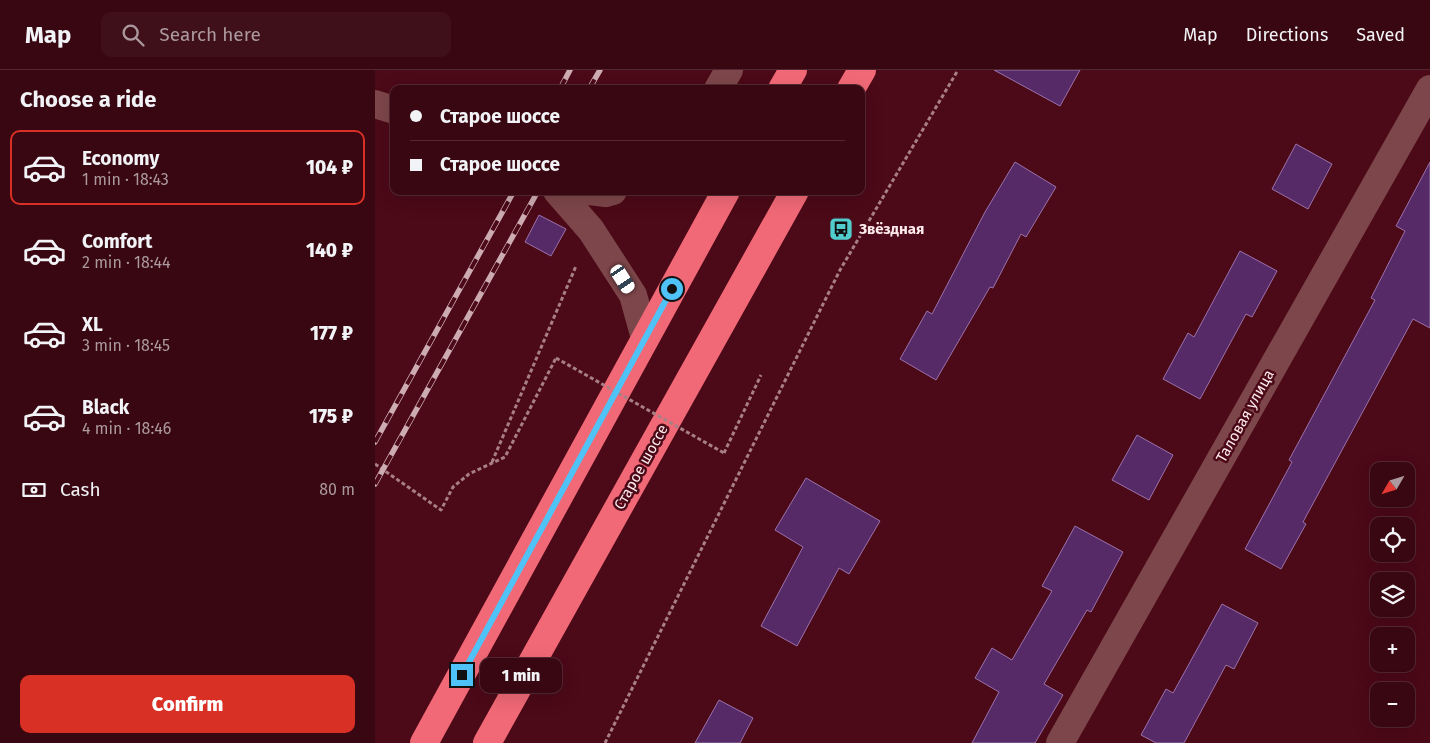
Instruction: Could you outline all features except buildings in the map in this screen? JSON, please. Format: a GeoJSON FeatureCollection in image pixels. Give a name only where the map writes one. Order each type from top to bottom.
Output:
{"type":"FeatureCollection","features":[{"type":"Feature","properties":{"kind":"highway"},"geometry":{"type":"LineString","coordinates":[[784,85],[793,70]]}},
{"type":"Feature","properties":{"kind":"highway"},"geometry":{"type":"LineString","coordinates":[[853,85],[862,70]]}},
{"type":"Feature","properties":{"kind":"highway"},"geometry":{"type":"LineString","coordinates":[[424,743],[724,195]]}},
{"type":"Feature","properties":{"kind":"highway","name":"Старое шоссе"},"geometry":{"type":"LineString","coordinates":[[487,743],[793,195]]}},
{"type":"Feature","properties":{"kind":"street"},"geometry":{"type":"LineString","coordinates":[[720,85],[729,70]]}},
{"type":"Feature","properties":{"kind":"street","name":"Таловая улица"},"geometry":{"type":"LineString","coordinates":[[1060,743],[1430,88]]}},
{"type":"Feature","properties":{"kind":"street"},"geometry":{"type":"LineString","coordinates":[[375,104],[390,109]]}},
{"type":"Feature","properties":{"kind":"street"},"geometry":{"type":"LineString","coordinates":[[560,195],[591,230],[633,295],[645,338]]}},
{"type":"Feature","properties":{"kind":"path"},"geometry":{"type":"LineString","coordinates":[[605,743],[840,270],[958,70]]}},
{"type":"Feature","properties":{"kind":"path"},"geometry":{"type":"LineString","coordinates":[[492,463],[591,230]]}},
{"type":"Feature","properties":{"kind":"path"},"geometry":{"type":"LineString","coordinates":[[375,464],[441,510],[453,487],[469,474],[505,457],[556,358],[724,453],[761,375]]}},
{"type":"Feature","properties":{"kind":"railway"},"geometry":{"type":"LineString","coordinates":[[562,85],[570,70]]}},
{"type":"Feature","properties":{"kind":"railway"},"geometry":{"type":"LineString","coordinates":[[591,85],[600,70]]}},
{"type":"Feature","properties":{"kind":"railway"},"geometry":{"type":"LineString","coordinates":[[375,442],[512,195]]}},
{"type":"Feature","properties":{"kind":"railway"},"geometry":{"type":"LineString","coordinates":[[375,484],[536,195]]}},
{"type":"Feature","properties":{"kind":"place","name":"Звёздная"},"geometry":{"type":"Point","coordinates":[841,229]}},
{"type":"Feature","properties":{"kind":"route"},"geometry":{"type":"LineString","coordinates":[[462,675],[672,289]]}}]}
